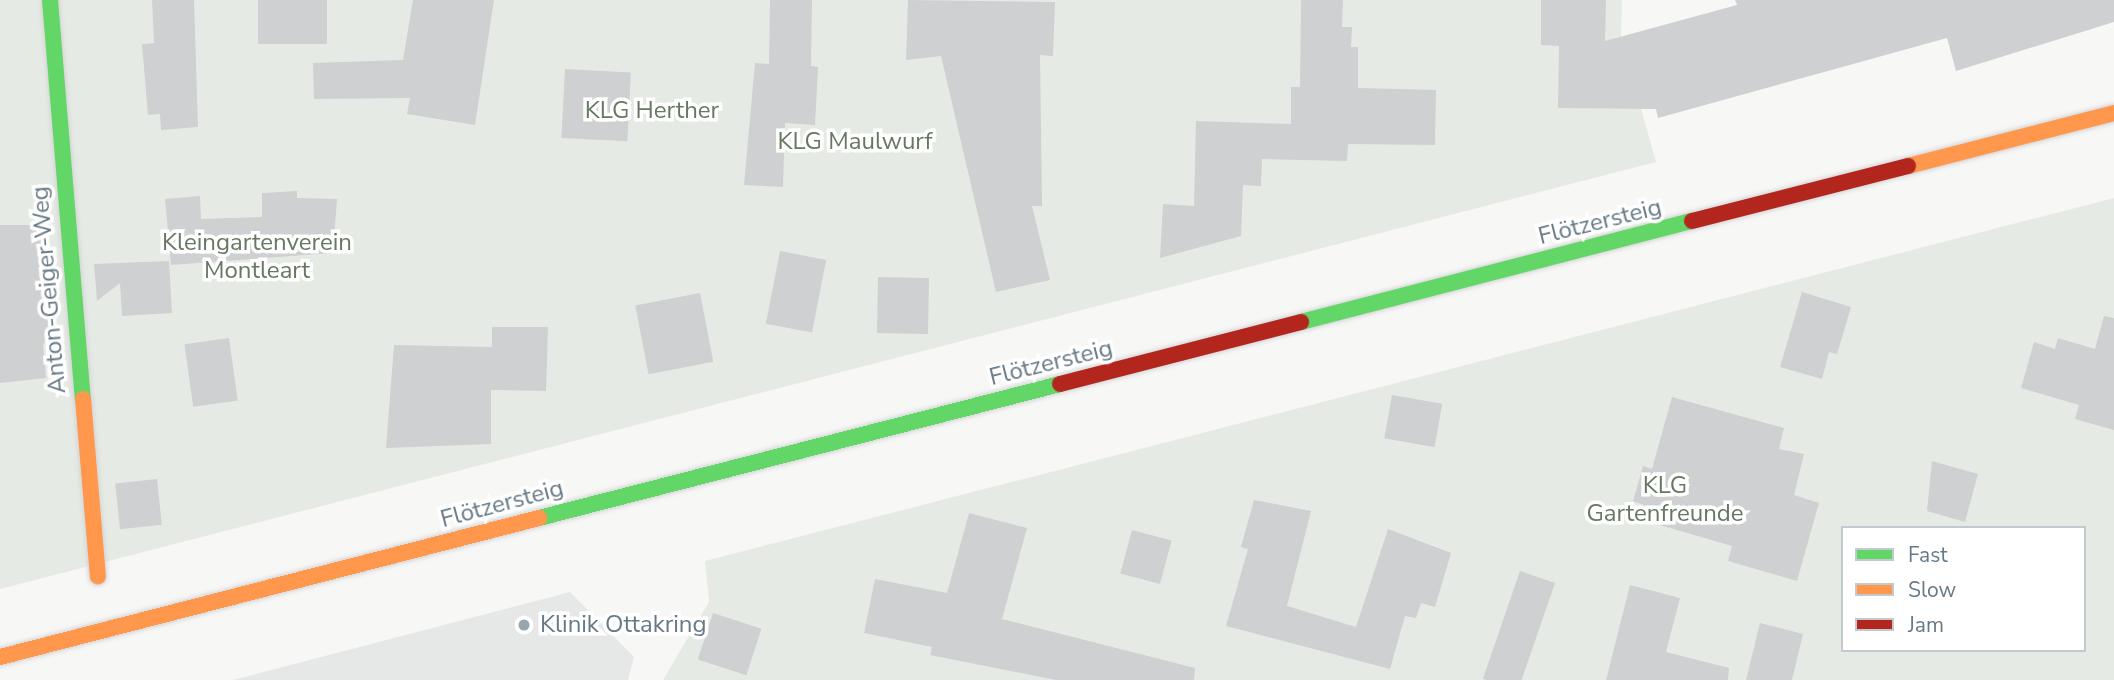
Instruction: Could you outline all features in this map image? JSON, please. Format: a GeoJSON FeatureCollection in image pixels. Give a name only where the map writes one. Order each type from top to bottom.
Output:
{"type":"FeatureCollection","features":[{"type":"Feature","properties":{"kind":"main road","name":"Anton-Geiger-Weg"},"geometry":{"type":"LineString","coordinates":[[50,0],[98,576]]}},
{"type":"Feature","properties":{"kind":"main road","name":"Flötzersteig"},"geometry":{"type":"LineString","coordinates":[[0,657],[2114,113]]}},
{"type":"Feature","properties":{"kind":"shaded area","name":"Klinik Ottakring"},"geometry":{"type":"Polygon","coordinates":[[[570,592],[634,657],[628,680],[233,680],[570,592]]]}},
{"type":"Feature","properties":{"kind":"green space"},"geometry":{"type":"Polygon","coordinates":[[[0,0],[1622,0],[1621,37],[1656,162],[0,589],[0,0]]]}},
{"type":"Feature","properties":{"kind":"green space","name":"KLG Gartenfreunde"},"geometry":{"type":"Polygon","coordinates":[[[2114,198],[2114,680],[663,680],[709,602],[705,561],[2114,198]]]}},
{"type":"Feature","properties":{"kind":"building"},"geometry":{"type":"Polygon","coordinates":[[[152,0],[194,0],[198,127],[161,130],[160,114],[148,115],[142,44],[154,43],[152,0]]]}},
{"type":"Feature","properties":{"kind":"building"},"geometry":{"type":"Polygon","coordinates":[[[258,0],[327,0],[327,44],[258,44],[258,0]]]}},
{"type":"Feature","properties":{"kind":"building"},"geometry":{"type":"Polygon","coordinates":[[[413,0],[494,0],[475,125],[407,114],[410,98],[314,99],[313,63],[403,60],[413,0]]]}},
{"type":"Feature","properties":{"kind":"building"},"geometry":{"type":"Polygon","coordinates":[[[770,0],[812,0],[811,66],[818,67],[815,125],[785,123],[783,187],[744,185],[755,63],[769,64],[770,0]]]}},
{"type":"Feature","properties":{"kind":"building"},"geometry":{"type":"Polygon","coordinates":[[[908,0],[1055,2],[1053,56],[1040,55],[1042,206],[1032,206],[1050,280],[996,292],[941,56],[906,60],[908,0]]]}},
{"type":"Feature","properties":{"kind":"building"},"geometry":{"type":"Polygon","coordinates":[[[1301,0],[1343,0],[1342,27],[1352,27],[1351,47],[1358,47],[1358,88],[1436,90],[1435,145],[1348,144],[1347,161],[1262,159],[1261,186],[1243,185],[1241,236],[1160,258],[1163,204],[1194,206],[1196,121],[1291,124],[1291,87],[1300,87],[1301,0]]]}},
{"type":"Feature","properties":{"kind":"building"},"geometry":{"type":"Polygon","coordinates":[[[1541,0],[1606,0],[1605,41],[1737,5],[1735,0],[2114,0],[2114,22],[1956,71],[1947,38],[1658,118],[1656,109],[1558,108],[1559,46],[1541,45],[1541,0]]]}},
{"type":"Feature","properties":{"kind":"building"},"geometry":{"type":"Polygon","coordinates":[[[565,69],[631,72],[627,141],[561,138],[565,69]]]}},
{"type":"Feature","properties":{"kind":"building"},"geometry":{"type":"Polygon","coordinates":[[[297,191],[297,198],[337,199],[333,253],[171,265],[165,199],[200,196],[201,219],[262,217],[262,193],[297,191]]]}},
{"type":"Feature","properties":{"kind":"building"},"geometry":{"type":"Polygon","coordinates":[[[0,225],[47,225],[56,334],[43,344],[46,378],[0,383],[0,225]]]}},
{"type":"Feature","properties":{"kind":"building"},"geometry":{"type":"Polygon","coordinates":[[[780,251],[826,260],[812,333],[766,324],[780,251]]]}},
{"type":"Feature","properties":{"kind":"building"},"geometry":{"type":"Polygon","coordinates":[[[169,261],[172,313],[122,316],[120,283],[97,301],[94,264],[169,261]]]}},
{"type":"Feature","properties":{"kind":"building"},"geometry":{"type":"Polygon","coordinates":[[[878,277],[929,278],[928,334],[877,333],[878,277]]]}},
{"type":"Feature","properties":{"kind":"building"},"geometry":{"type":"Polygon","coordinates":[[[1802,292],[1851,307],[1837,354],[1829,352],[1822,379],[1780,367],[1802,292]]]}},
{"type":"Feature","properties":{"kind":"building"},"geometry":{"type":"Polygon","coordinates":[[[700,293],[713,362],[649,374],[635,306],[700,293]]]}},
{"type":"Feature","properties":{"kind":"building"},"geometry":{"type":"Polygon","coordinates":[[[2104,316],[2114,318],[2114,430],[2075,419],[2079,405],[2021,388],[2034,342],[2055,349],[2058,338],[2095,349],[2104,316]]]}},
{"type":"Feature","properties":{"kind":"building"},"geometry":{"type":"Polygon","coordinates":[[[492,327],[548,327],[546,391],[491,390],[491,444],[386,448],[394,345],[492,347],[492,327]]]}},
{"type":"Feature","properties":{"kind":"building"},"geometry":{"type":"Polygon","coordinates":[[[229,338],[238,400],[193,407],[184,344],[229,338]]]}},
{"type":"Feature","properties":{"kind":"building"},"geometry":{"type":"Polygon","coordinates":[[[1392,395],[1442,404],[1435,447],[1384,438],[1392,395]]]}},
{"type":"Feature","properties":{"kind":"building"},"geometry":{"type":"Polygon","coordinates":[[[1672,397],[1784,428],[1779,449],[1804,454],[1794,495],[1819,503],[1797,581],[1728,561],[1732,546],[1639,519],[1644,505],[1633,501],[1643,466],[1652,469],[1672,397]]]}},
{"type":"Feature","properties":{"kind":"building"},"geometry":{"type":"Polygon","coordinates":[[[1932,461],[1978,474],[1965,522],[1927,511],[1932,461]]]}},
{"type":"Feature","properties":{"kind":"building"},"geometry":{"type":"Polygon","coordinates":[[[157,479],[162,525],[120,529],[115,483],[157,479]]]}},
{"type":"Feature","properties":{"kind":"building"},"geometry":{"type":"Polygon","coordinates":[[[1254,500],[1311,511],[1287,606],[1356,627],[1388,529],[1451,553],[1435,607],[1421,603],[1416,618],[1405,616],[1390,669],[1226,626],[1248,549],[1241,547],[1254,500]]]}},
{"type":"Feature","properties":{"kind":"building"},"geometry":{"type":"Polygon","coordinates":[[[969,513],[1027,528],[1002,619],[1195,668],[1194,680],[1056,680],[930,655],[932,647],[864,633],[875,579],[947,593],[969,513]]]}},
{"type":"Feature","properties":{"kind":"building"},"geometry":{"type":"Polygon","coordinates":[[[1132,530],[1172,541],[1160,584],[1120,573],[1132,530]]]}},
{"type":"Feature","properties":{"kind":"building"},"geometry":{"type":"Polygon","coordinates":[[[1520,571],[1555,583],[1522,680],[1483,679],[1520,571]]]}},
{"type":"Feature","properties":{"kind":"building"},"geometry":{"type":"Polygon","coordinates":[[[1630,585],[1680,598],[1666,652],[1729,668],[1728,680],[1606,680],[1630,585]]]}},
{"type":"Feature","properties":{"kind":"building"},"geometry":{"type":"Polygon","coordinates":[[[713,613],[762,629],[746,675],[698,660],[713,613]]]}},
{"type":"Feature","properties":{"kind":"building"},"geometry":{"type":"Polygon","coordinates":[[[1760,623],[1803,634],[1792,680],[1746,680],[1760,623]]]}},
{"type":"Feature","properties":{"kind":"traffic: fast"},"geometry":{"type":"LineString","coordinates":[[50,0],[83,399]]}},
{"type":"Feature","properties":{"kind":"traffic: fast"},"geometry":{"type":"LineString","coordinates":[[1301,322],[1692,221]]}},
{"type":"Feature","properties":{"kind":"traffic: fast"},"geometry":{"type":"LineString","coordinates":[[539,518],[1060,384]]}},
{"type":"Feature","properties":{"kind":"traffic: slow"},"geometry":{"type":"LineString","coordinates":[[1908,166],[2114,113]]}},
{"type":"Feature","properties":{"kind":"traffic: slow"},"geometry":{"type":"LineString","coordinates":[[83,399],[98,576]]}},
{"type":"Feature","properties":{"kind":"traffic: slow"},"geometry":{"type":"LineString","coordinates":[[0,657],[539,518]]}},
{"type":"Feature","properties":{"kind":"traffic: jam"},"geometry":{"type":"LineString","coordinates":[[1692,221],[1908,166]]}},
{"type":"Feature","properties":{"kind":"traffic: jam"},"geometry":{"type":"LineString","coordinates":[[1060,384],[1301,322]]}},
{"type":"Feature","properties":{"kind":"place","name":"Klinik Ottakring"},"geometry":{"type":"Point","coordinates":[524,625]}},
{"type":"Feature","properties":{"kind":"park label","name":"KLG Herther"},"geometry":{"type":"Point","coordinates":[652,111]}},
{"type":"Feature","properties":{"kind":"park label","name":"KLG Maulwurf"},"geometry":{"type":"Point","coordinates":[855,142]}},
{"type":"Feature","properties":{"kind":"park label","name":"Kleingartenverein Montleart"},"geometry":{"type":"Point","coordinates":[257,257]}}]}
